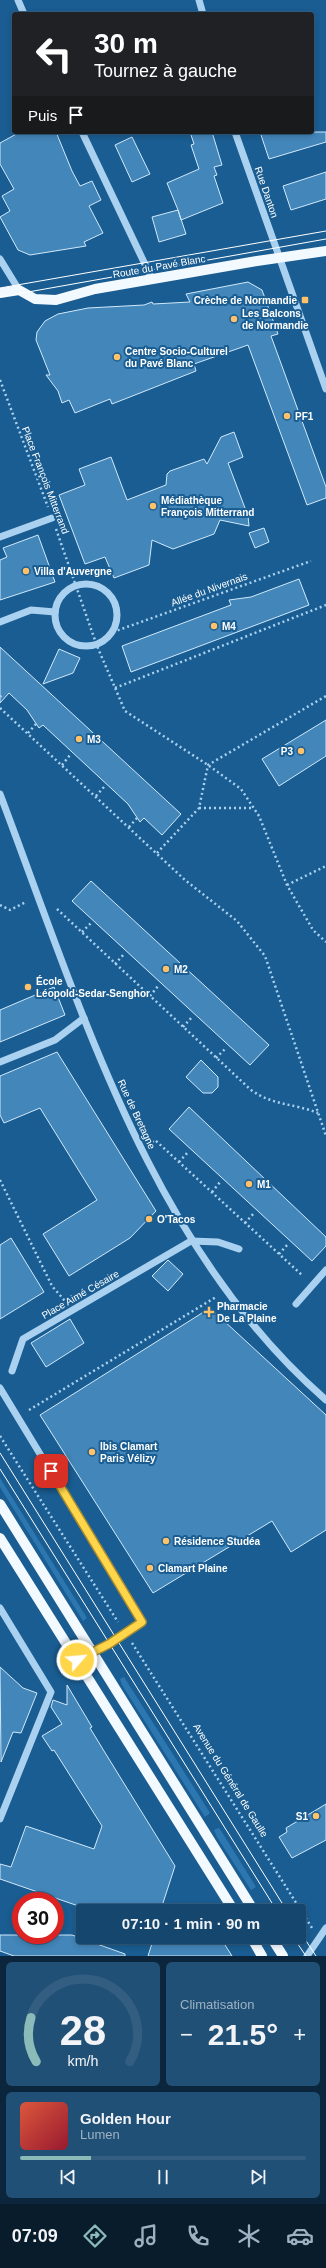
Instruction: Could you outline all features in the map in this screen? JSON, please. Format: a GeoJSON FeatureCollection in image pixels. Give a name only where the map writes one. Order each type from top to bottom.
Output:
{"type":"FeatureCollection","features":[{"type":"Feature","properties":{"kind":"main road","name":"Route du Pavé Blanc"},"geometry":{"type":"LineString","coordinates":[[19,290],[34,299],[56,300],[95,289],[257,261],[326,251]]}},
{"type":"Feature","properties":{"kind":"main road"},"geometry":{"type":"LineString","coordinates":[[0,293],[19,290]]}},
{"type":"Feature","properties":{"kind":"main road"},"geometry":{"type":"LineString","coordinates":[[0,1504],[250,1904]]}},
{"type":"Feature","properties":{"kind":"main road"},"geometry":{"type":"LineString","coordinates":[[0,1538],[230,1904]]}},
{"type":"Feature","properties":{"kind":"main road"},"geometry":{"type":"LineString","coordinates":[[255,1944],[262,1956]]}},
{"type":"Feature","properties":{"kind":"main road"},"geometry":{"type":"LineString","coordinates":[[275,1944],[283,1956]]}},
{"type":"Feature","properties":{"kind":"street"},"geometry":{"type":"LineString","coordinates":[[18,0],[23,12]]}},
{"type":"Feature","properties":{"kind":"street"},"geometry":{"type":"LineString","coordinates":[[199,0],[202,12]]}},
{"type":"Feature","properties":{"kind":"street"},"geometry":{"type":"LineString","coordinates":[[83,134],[152,280]]}},
{"type":"Feature","properties":{"kind":"street","name":"Rue Danton"},"geometry":{"type":"LineString","coordinates":[[236,134],[326,389]]}},
{"type":"Feature","properties":{"kind":"street"},"geometry":{"type":"LineString","coordinates":[[0,259],[19,290]]}},
{"type":"Feature","properties":{"kind":"street"},"geometry":{"type":"LineString","coordinates":[[0,537],[52,518]]}},
{"type":"Feature","properties":{"kind":"street"},"geometry":{"type":"LineString","coordinates":[[90,584],[98,586],[112,598],[118,614],[113,632],[108,639],[97,646],[82,647],[66,640],[56,625],[55,612],[59,599],[65,592],[77,586],[90,584]]}},
{"type":"Feature","properties":{"kind":"street"},"geometry":{"type":"LineString","coordinates":[[0,622],[31,610],[55,612]]}},
{"type":"Feature","properties":{"kind":"street","name":"Rue de Bretagne"},"geometry":{"type":"LineString","coordinates":[[0,794],[84,1018],[141,1148],[191,1241],[226,1290],[266,1340],[326,1400]]}},
{"type":"Feature","properties":{"kind":"street"},"geometry":{"type":"LineString","coordinates":[[0,1062],[55,1040],[84,1018]]}},
{"type":"Feature","properties":{"kind":"street"},"geometry":{"type":"LineString","coordinates":[[191,1241],[218,1242],[239,1249]]}},
{"type":"Feature","properties":{"kind":"street","name":"Place Aimé Césaire"},"geometry":{"type":"LineString","coordinates":[[12,1371],[23,1339],[191,1241]]}},
{"type":"Feature","properties":{"kind":"street"},"geometry":{"type":"LineString","coordinates":[[296,1304],[326,1270]]}},
{"type":"Feature","properties":{"kind":"street"},"geometry":{"type":"LineString","coordinates":[[0,1388],[142,1622],[126,1633],[77,1660]]}},
{"type":"Feature","properties":{"kind":"street"},"geometry":{"type":"LineString","coordinates":[[0,1608],[50,1692],[0,1819]]}},
{"type":"Feature","properties":{"kind":"street"},"geometry":{"type":"LineString","coordinates":[[308,1956],[326,1928]]}},
{"type":"Feature","properties":{"kind":"path","name":"Place François Mitterrand"},"geometry":{"type":"LineString","coordinates":[[0,380],[77,586],[97,646],[125,711],[208,765],[241,789],[254,808],[287,885],[313,930],[326,942]]}},
{"type":"Feature","properties":{"kind":"path","name":"Allée du Nivernais"},"geometry":{"type":"LineString","coordinates":[[113,632],[311,561]]}},
{"type":"Feature","properties":{"kind":"path"},"geometry":{"type":"LineString","coordinates":[[114,688],[326,605]]}},
{"type":"Feature","properties":{"kind":"path"},"geometry":{"type":"LineString","coordinates":[[0,697],[3,693]]}},
{"type":"Feature","properties":{"kind":"path"},"geometry":{"type":"LineString","coordinates":[[157,853],[199,808],[208,765],[326,696]]}},
{"type":"Feature","properties":{"kind":"path"},"geometry":{"type":"LineString","coordinates":[[0,708],[185,880],[237,921],[265,956],[326,1136]]}},
{"type":"Feature","properties":{"kind":"path"},"geometry":{"type":"LineString","coordinates":[[28,734],[36,724]]}},
{"type":"Feature","properties":{"kind":"path"},"geometry":{"type":"LineString","coordinates":[[62,765],[70,755]]}},
{"type":"Feature","properties":{"kind":"path"},"geometry":{"type":"LineString","coordinates":[[96,796],[104,787]]}},
{"type":"Feature","properties":{"kind":"path"},"geometry":{"type":"LineString","coordinates":[[199,808],[254,808]]}},
{"type":"Feature","properties":{"kind":"path"},"geometry":{"type":"LineString","coordinates":[[129,827],[137,818]]}},
{"type":"Feature","properties":{"kind":"path"},"geometry":{"type":"LineString","coordinates":[[287,885],[326,866]]}},
{"type":"Feature","properties":{"kind":"path"},"geometry":{"type":"LineString","coordinates":[[0,905],[10,910],[38,895]]}},
{"type":"Feature","properties":{"kind":"path"},"geometry":{"type":"LineString","coordinates":[[45,913],[57,909],[251,1090],[265,1100],[283,1105],[303,1107],[318,1114]]}},
{"type":"Feature","properties":{"kind":"path"},"geometry":{"type":"LineString","coordinates":[[82,932],[91,923]]}},
{"type":"Feature","properties":{"kind":"path"},"geometry":{"type":"LineString","coordinates":[[116,964],[124,954]]}},
{"type":"Feature","properties":{"kind":"path"},"geometry":{"type":"LineString","coordinates":[[150,996],[158,986]]}},
{"type":"Feature","properties":{"kind":"path"},"geometry":{"type":"LineString","coordinates":[[183,1027],[192,1017]]}},
{"type":"Feature","properties":{"kind":"path"},"geometry":{"type":"LineString","coordinates":[[216,1058],[226,1048]]}},
{"type":"Feature","properties":{"kind":"path"},"geometry":{"type":"LineString","coordinates":[[141,1148],[155,1140],[312,1285]]}},
{"type":"Feature","properties":{"kind":"path"},"geometry":{"type":"LineString","coordinates":[[179,1162],[188,1152]]}},
{"type":"Feature","properties":{"kind":"path"},"geometry":{"type":"LineString","coordinates":[[0,1180],[52,1286],[73,1310]]}},
{"type":"Feature","properties":{"kind":"path"},"geometry":{"type":"LineString","coordinates":[[212,1192],[220,1182]]}},
{"type":"Feature","properties":{"kind":"path"},"geometry":{"type":"LineString","coordinates":[[245,1223],[254,1213]]}},
{"type":"Feature","properties":{"kind":"path"},"geometry":{"type":"LineString","coordinates":[[279,1254],[288,1244]]}},
{"type":"Feature","properties":{"kind":"path"},"geometry":{"type":"LineString","coordinates":[[18,1417],[226,1290]]}},
{"type":"Feature","properties":{"kind":"path","name":"Avenue du Général de Gaulle"},"geometry":{"type":"LineString","coordinates":[[0,1436],[126,1633],[297,1908],[319,1939]]}},
{"type":"Feature","properties":{"kind":"shaded area"},"geometry":{"type":"Polygon","coordinates":[[[0,1478],[87,1618],[83,1621],[0,1487],[0,1478]]]}},
{"type":"Feature","properties":{"kind":"shaded area"},"geometry":{"type":"Polygon","coordinates":[[[124,1677],[210,1813],[205,1817],[122,1685],[120,1679],[124,1677]]]}},
{"type":"Feature","properties":{"kind":"shaded area"},"geometry":{"type":"Polygon","coordinates":[[[218,1828],[256,1887],[251,1890],[217,1837],[214,1830],[218,1828]]]}},
{"type":"Feature","properties":{"kind":"building"},"geometry":{"type":"Polygon","coordinates":[[[314,132],[326,132],[326,142],[269,159],[261,134],[314,134],[314,132]]]}},
{"type":"Feature","properties":{"kind":"building"},"geometry":{"type":"Polygon","coordinates":[[[16,134],[57,134],[80,186],[92,181],[101,200],[89,206],[103,233],[84,242],[86,246],[30,255],[18,250],[0,217],[10,211],[2,196],[14,189],[0,164],[0,143],[16,134]]]}},
{"type":"Feature","properties":{"kind":"building"},"geometry":{"type":"Polygon","coordinates":[[[191,134],[213,134],[222,165],[214,167],[217,175],[214,176],[223,203],[181,220],[186,234],[159,242],[152,217],[178,210],[167,183],[199,169],[191,145],[194,144],[191,134]]]}},
{"type":"Feature","properties":{"kind":"building"},"geometry":{"type":"Polygon","coordinates":[[[132,137],[150,174],[132,182],[115,145],[132,137]]]}},
{"type":"Feature","properties":{"kind":"building"},"geometry":{"type":"Polygon","coordinates":[[[326,172],[326,199],[291,210],[283,186],[326,172]]]}},
{"type":"Feature","properties":{"kind":"building"},"geometry":{"type":"Polygon","coordinates":[[[248,282],[262,290],[278,334],[271,336],[326,487],[326,498],[307,505],[248,345],[194,364],[196,371],[112,404],[110,399],[75,413],[69,400],[62,403],[58,391],[46,375],[50,375],[36,340],[37,332],[45,321],[58,314],[88,308],[144,305],[152,302],[153,304],[190,302],[186,294],[248,282]]]}},
{"type":"Feature","properties":{"kind":"building","name":"Médiathèque François Mitterrand"},"geometry":{"type":"Polygon","coordinates":[[[234,432],[243,457],[228,463],[248,516],[249,526],[220,520],[214,534],[173,549],[152,540],[149,565],[114,578],[105,557],[85,564],[59,495],[85,485],[79,469],[111,457],[127,500],[166,485],[167,474],[170,471],[204,459],[207,464],[221,437],[234,432]]]}},
{"type":"Feature","properties":{"kind":"building"},"geometry":{"type":"Polygon","coordinates":[[[264,528],[269,542],[255,548],[249,533],[264,528]]]}},
{"type":"Feature","properties":{"kind":"building","name":"Villa d'Auvergne"},"geometry":{"type":"Polygon","coordinates":[[[38,535],[55,582],[0,600],[0,560],[7,557],[3,548],[38,535]]]}},
{"type":"Feature","properties":{"kind":"building","name":"M4"},"geometry":{"type":"Polygon","coordinates":[[[299,579],[309,605],[131,672],[122,646],[231,605],[229,600],[251,597],[299,579]]]}},
{"type":"Feature","properties":{"kind":"building","name":"M3"},"geometry":{"type":"Polygon","coordinates":[[[0,647],[181,814],[162,835],[144,818],[140,822],[128,804],[43,725],[39,728],[27,710],[9,693],[0,703],[0,647]]]}},
{"type":"Feature","properties":{"kind":"building"},"geometry":{"type":"Polygon","coordinates":[[[59,649],[80,658],[73,673],[43,684],[59,649]]]}},
{"type":"Feature","properties":{"kind":"building","name":"P3"},"geometry":{"type":"Polygon","coordinates":[[[326,720],[326,756],[279,786],[262,759],[326,720]]]}},
{"type":"Feature","properties":{"kind":"building","name":"M2"},"geometry":{"type":"Polygon","coordinates":[[[91,881],[269,1045],[250,1065],[72,901],[91,881]]]}},
{"type":"Feature","properties":{"kind":"building"},"geometry":{"type":"Polygon","coordinates":[[[54,987],[65,1015],[0,1042],[0,1010],[54,987]]]}},
{"type":"Feature","properties":{"kind":"building"},"geometry":{"type":"Polygon","coordinates":[[[57,1052],[156,1211],[130,1238],[69,1276],[43,1234],[97,1200],[40,1108],[4,1123],[0,1115],[0,1076],[57,1052]]]}},
{"type":"Feature","properties":{"kind":"building"},"geometry":{"type":"Polygon","coordinates":[[[201,1060],[218,1077],[218,1087],[212,1093],[203,1093],[186,1077],[201,1060]]]}},
{"type":"Feature","properties":{"kind":"building","name":"M1"},"geometry":{"type":"Polygon","coordinates":[[[189,1107],[326,1237],[326,1246],[312,1261],[169,1129],[189,1107]]]}},
{"type":"Feature","properties":{"kind":"building"},"geometry":{"type":"Polygon","coordinates":[[[11,1238],[44,1292],[0,1319],[0,1245],[11,1238]]]}},
{"type":"Feature","properties":{"kind":"building"},"geometry":{"type":"Polygon","coordinates":[[[168,1260],[183,1274],[168,1291],[152,1276],[168,1260]]]}},
{"type":"Feature","properties":{"kind":"building"},"geometry":{"type":"Polygon","coordinates":[[[210,1308],[326,1415],[326,1530],[291,1552],[272,1521],[153,1593],[40,1415],[210,1308]]]}},
{"type":"Feature","properties":{"kind":"building"},"geometry":{"type":"Polygon","coordinates":[[[70,1319],[84,1343],[46,1367],[31,1343],[70,1319]]]}},
{"type":"Feature","properties":{"kind":"building"},"geometry":{"type":"Polygon","coordinates":[[[0,1667],[23,1688],[37,1693],[21,1733],[13,1732],[1,1762],[0,1667]]]}},
{"type":"Feature","properties":{"kind":"building"},"geometry":{"type":"Polygon","coordinates":[[[67,1685],[92,1727],[90,1728],[175,1866],[163,1904],[76,1905],[64,1901],[64,1892],[38,1892],[0,1879],[0,1864],[11,1867],[26,1826],[94,1849],[102,1826],[54,1750],[52,1751],[42,1736],[62,1724],[51,1707],[53,1700],[67,1705],[67,1685]]]}},
{"type":"Feature","properties":{"kind":"building","name":"S1"},"geometry":{"type":"Polygon","coordinates":[[[326,1804],[326,1840],[292,1858],[279,1837],[287,1832],[286,1828],[326,1804]]]}},
{"type":"Feature","properties":{"kind":"building"},"geometry":{"type":"Polygon","coordinates":[[[0,1935],[12,1935],[12,1944],[64,1944],[64,1935],[72,1935],[76,1936],[76,1944],[97,1944],[125,1954],[125,1956],[14,1956],[0,1951],[0,1935]]]}},
{"type":"Feature","properties":{"kind":"building"},"geometry":{"type":"Polygon","coordinates":[[[152,1944],[224,1944],[232,1956],[148,1956],[152,1944]]]}},
{"type":"Feature","properties":{"kind":"tram line"},"geometry":{"type":"LineString","coordinates":[[0,288],[326,231]]}},
{"type":"Feature","properties":{"kind":"tram line"},"geometry":{"type":"LineString","coordinates":[[0,297],[326,239]]}},
{"type":"Feature","properties":{"kind":"tram line"},"geometry":{"type":"LineString","coordinates":[[0,1453],[283,1904]]}},
{"type":"Feature","properties":{"kind":"tram line"},"geometry":{"type":"LineString","coordinates":[[0,1469],[273,1904]]}},
{"type":"Feature","properties":{"kind":"tram line"},"geometry":{"type":"LineString","coordinates":[[306,1941],[316,1956]]}},
{"type":"Feature","properties":{"kind":"tram line"},"geometry":{"type":"LineString","coordinates":[[298,1944],[306,1956]]}},
{"type":"Feature","properties":{"kind":"place","name":"Crèche de Normandie"},"geometry":{"type":"Point","coordinates":[305,300]}},
{"type":"Feature","properties":{"kind":"place","name":"Les Balcons de Normandie"},"geometry":{"type":"Point","coordinates":[234,319]}},
{"type":"Feature","properties":{"kind":"place","name":"Centre Socio-Culturel du Pavé Blanc"},"geometry":{"type":"Point","coordinates":[117,357]}},
{"type":"Feature","properties":{"kind":"place","name":"PF1"},"geometry":{"type":"Point","coordinates":[287,416]}},
{"type":"Feature","properties":{"kind":"place","name":"Médiathèque François Mitterrand"},"geometry":{"type":"Point","coordinates":[153,506]}},
{"type":"Feature","properties":{"kind":"place","name":"Villa d'Auvergne"},"geometry":{"type":"Point","coordinates":[26,571]}},
{"type":"Feature","properties":{"kind":"place","name":"M4"},"geometry":{"type":"Point","coordinates":[214,626]}},
{"type":"Feature","properties":{"kind":"place","name":"M3"},"geometry":{"type":"Point","coordinates":[79,739]}},
{"type":"Feature","properties":{"kind":"place","name":"P3"},"geometry":{"type":"Point","coordinates":[301,751]}},
{"type":"Feature","properties":{"kind":"place","name":"M2"},"geometry":{"type":"Point","coordinates":[166,969]}},
{"type":"Feature","properties":{"kind":"place","name":"École Léopold-Sedar-Senghor"},"geometry":{"type":"Point","coordinates":[28,987]}},
{"type":"Feature","properties":{"kind":"place","name":"M1"},"geometry":{"type":"Point","coordinates":[249,1184]}},
{"type":"Feature","properties":{"kind":"place","name":"O'Tacos"},"geometry":{"type":"Point","coordinates":[149,1219]}},
{"type":"Feature","properties":{"kind":"place","name":"Pharmacie De La Plaine"},"geometry":{"type":"Point","coordinates":[209,1312]}},
{"type":"Feature","properties":{"kind":"place","name":"Ibis Clamart Paris Vélizy"},"geometry":{"type":"Point","coordinates":[92,1452]}},
{"type":"Feature","properties":{"kind":"place","name":"Résidence Studéa"},"geometry":{"type":"Point","coordinates":[166,1541]}},
{"type":"Feature","properties":{"kind":"place","name":"Clamart Plaine"},"geometry":{"type":"Point","coordinates":[150,1568]}},
{"type":"Feature","properties":{"kind":"place","name":"S1"},"geometry":{"type":"Point","coordinates":[316,1816]}},
{"type":"Feature","properties":{"kind":"route"},"geometry":{"type":"LineString","coordinates":[[51,1471],[142,1622],[109,1644],[77,1660]]}}]}
